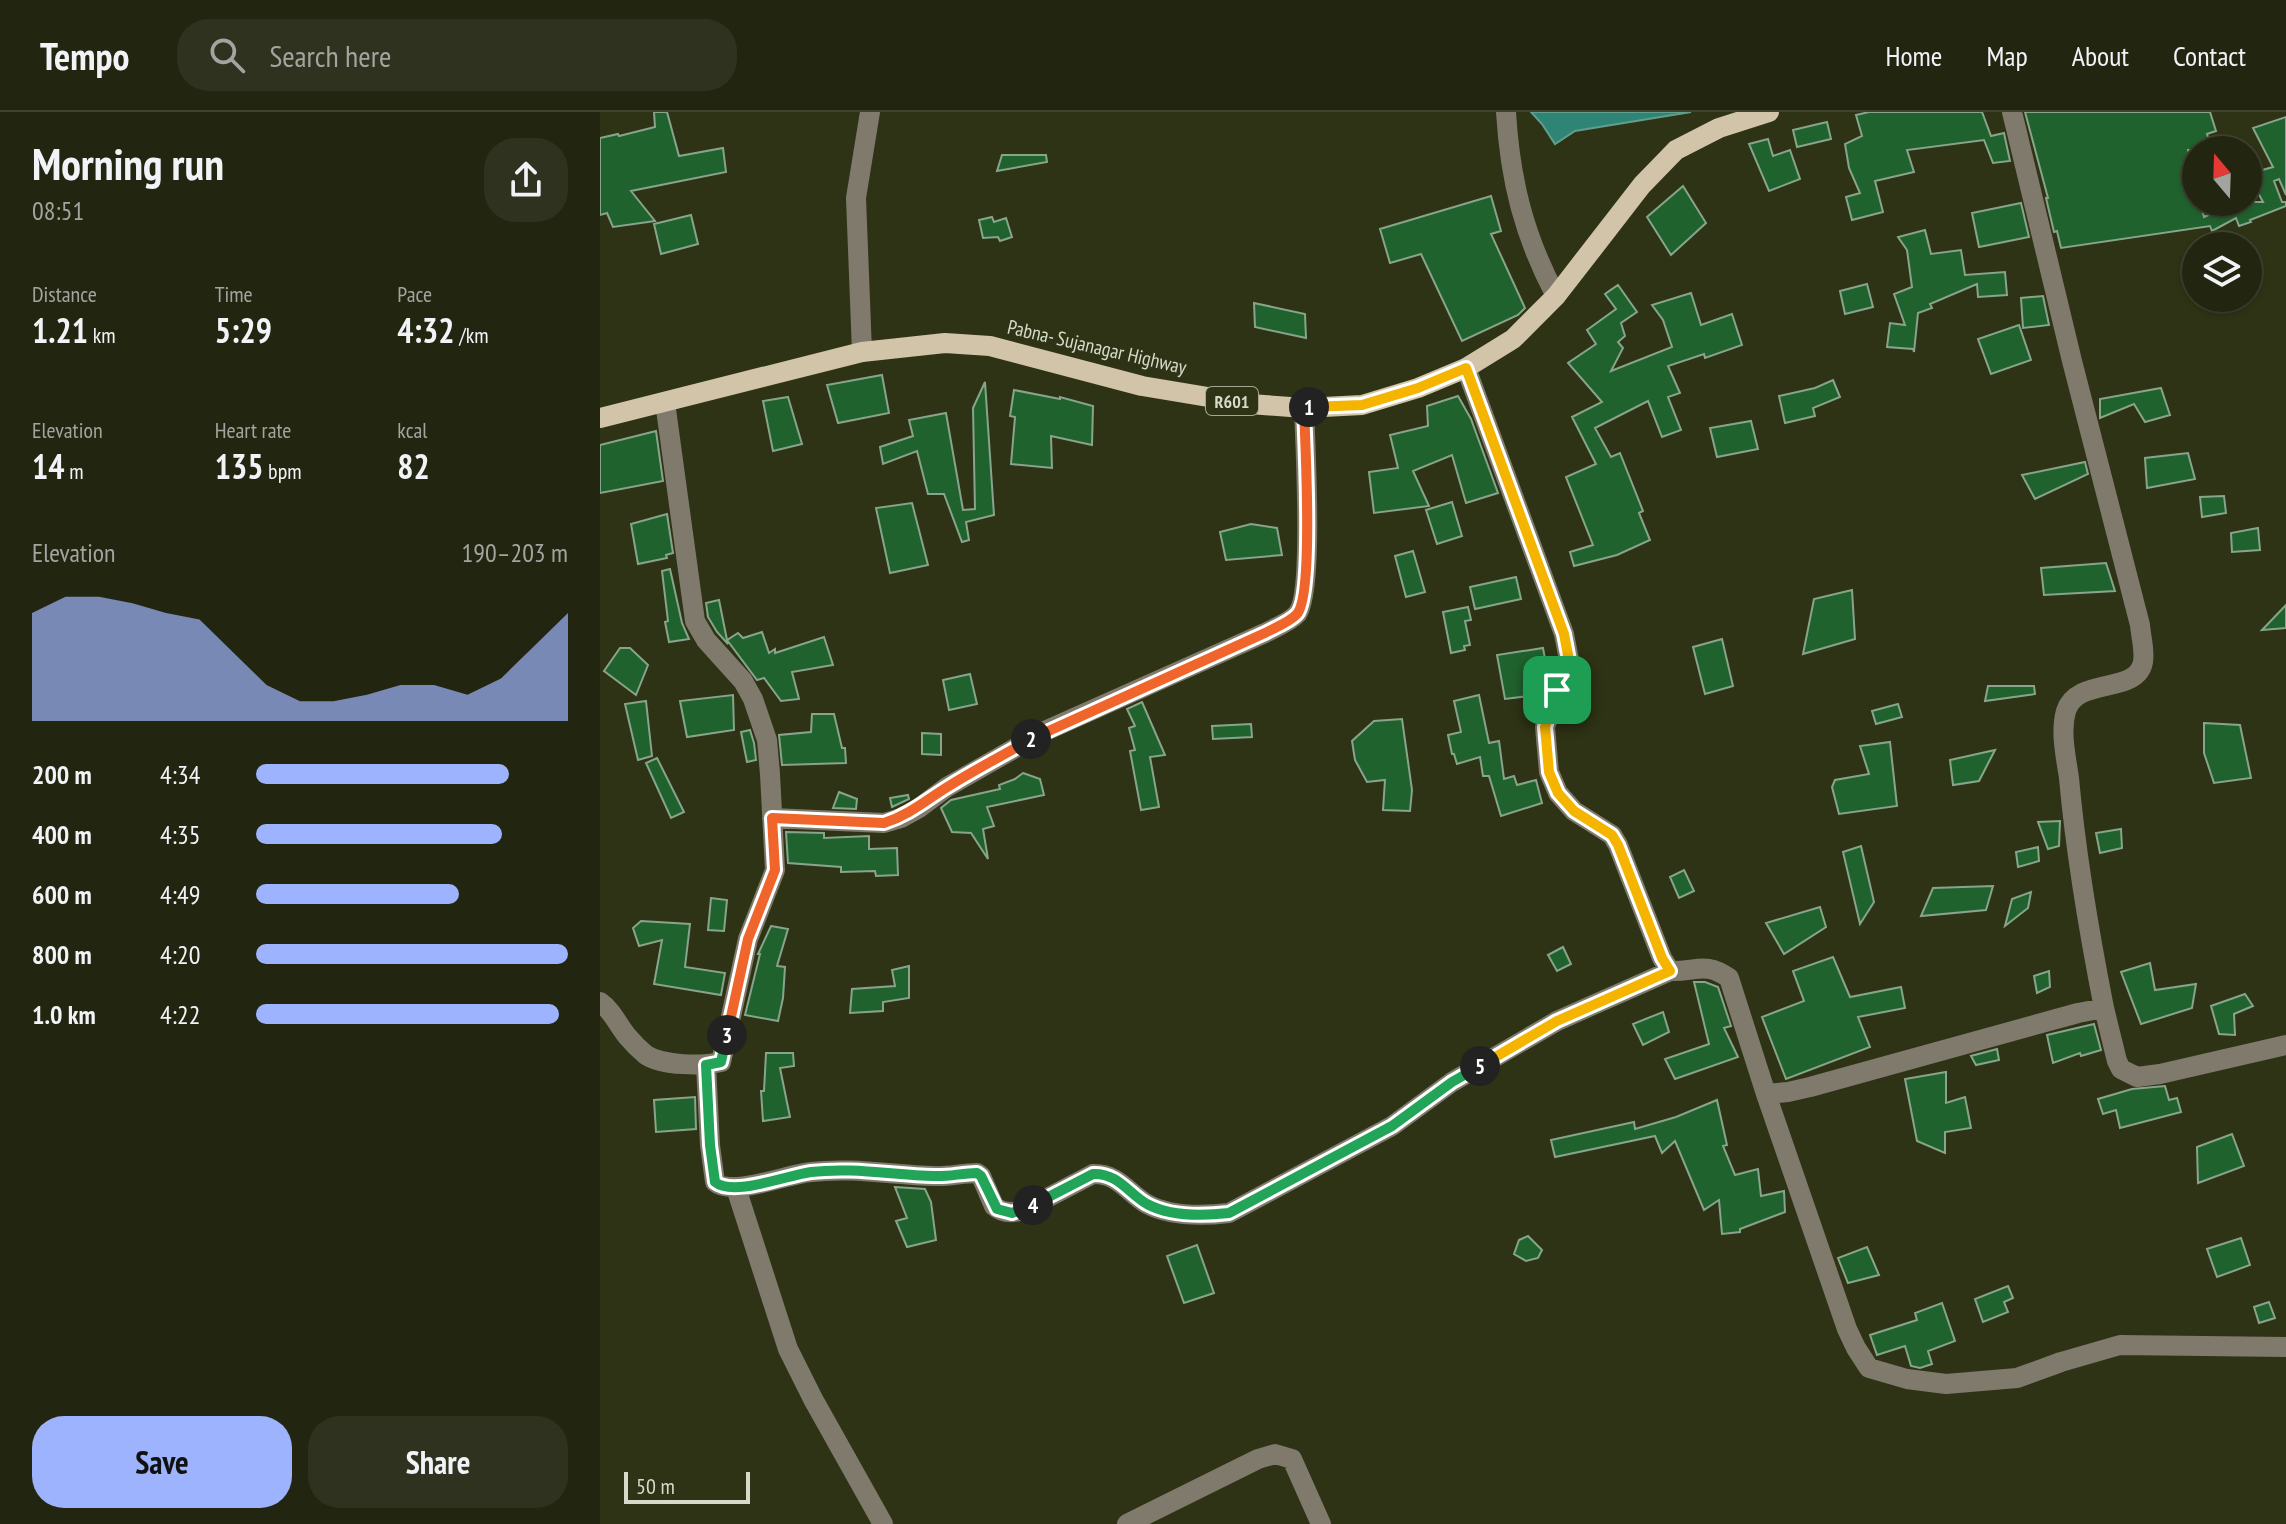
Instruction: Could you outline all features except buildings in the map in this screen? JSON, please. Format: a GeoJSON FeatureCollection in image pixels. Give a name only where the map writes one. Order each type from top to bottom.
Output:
{"type":"FeatureCollection","features":[{"type":"Feature","properties":{"kind":"main road","name":"Pabna- Sujanagar Highway"},"geometry":{"type":"LineString","coordinates":[[600,418],[862,352],[945,343],[990,346],[1142,386],[1250,404],[1304,408],[1362,405],[1418,388],[1466,368],[1513,339],[1556,296],[1642,185],[1676,150],[1719,128],[1769,112]]}},
{"type":"Feature","properties":{"kind":"street"},"geometry":{"type":"LineString","coordinates":[[862,352],[856,198],[870,112]]}},
{"type":"Feature","properties":{"kind":"street"},"geometry":{"type":"LineString","coordinates":[[1506,112],[1508,145],[1522,217],[1540,266],[1556,296]]}},
{"type":"Feature","properties":{"kind":"street"},"geometry":{"type":"LineString","coordinates":[[2012,112],[2140,625],[2144,659],[2140,671],[2131,678],[2082,692],[2070,702],[2065,714],[2064,733],[2075,844],[2090,936],[2117,1061],[2121,1069],[2137,1077],[2286,1045]]}},
{"type":"Feature","properties":{"kind":"street"},"geometry":{"type":"LineString","coordinates":[[1466,368],[1564,634],[1569,660],[1545,727],[1549,772],[1558,793],[1574,811],[1612,835],[1670,971]]}},
{"type":"Feature","properties":{"kind":"street"},"geometry":{"type":"LineString","coordinates":[[600,1002],[613,1013],[627,1036],[648,1056],[680,1064],[721,1062],[748,939],[775,870],[767,740],[753,699],[743,681],[706,640],[695,621],[665,402]]}},
{"type":"Feature","properties":{"kind":"street"},"geometry":{"type":"LineString","coordinates":[[772,818],[884,823],[901,818],[947,787],[1045,731],[1265,633],[1297,614],[1303,602],[1307,568],[1304,408]]}},
{"type":"Feature","properties":{"kind":"street"},"geometry":{"type":"LineString","coordinates":[[706,1065],[710,1145],[715,1182],[720,1186],[736,1188],[811,1172],[878,1171],[936,1176],[977,1173],[994,1206],[1012,1213],[1024,1210],[1093,1174],[1103,1174],[1112,1177],[1147,1204],[1170,1212],[1204,1216],[1229,1213],[1392,1126],[1452,1082],[1557,1021],[1670,971],[1716,969],[1729,978],[1847,1329],[1869,1368],[1907,1379],[1946,1384],[2017,1378],[2120,1345],[2286,1347]]}},
{"type":"Feature","properties":{"kind":"street"},"geometry":{"type":"LineString","coordinates":[[1766,1094],[1788,1092],[2104,1008]]}},
{"type":"Feature","properties":{"kind":"street"},"geometry":{"type":"LineString","coordinates":[[736,1188],[788,1349],[883,1524]]}},
{"type":"Feature","properties":{"kind":"street"},"geometry":{"type":"LineString","coordinates":[[1127,1524],[1258,1459],[1275,1454],[1292,1459],[1321,1524]]}},
{"type":"Feature","properties":{"kind":"water"},"geometry":{"type":"Polygon","coordinates":[[[1531,112],[1691,112],[1575,131],[1555,144],[1531,112]]]}},
{"type":"Feature","properties":{"kind":"route"},"geometry":{"type":"LineString","coordinates":[[1466,368],[1564,634],[1569,660],[1557,690],[1545,727],[1549,772],[1558,793],[1574,811],[1612,835],[1670,971],[1557,1021],[1452,1082],[1392,1126],[1229,1213],[1204,1216],[1170,1212],[1147,1204],[1112,1177],[1103,1174],[1093,1174],[1024,1210],[1012,1213],[994,1206],[977,1173],[936,1176],[878,1171],[811,1172],[736,1188],[720,1186],[715,1182],[706,1065],[721,1062],[748,939],[775,870],[772,818],[884,823],[901,818],[947,787],[1045,731],[1265,633],[1297,614],[1303,602],[1307,568],[1304,408],[1362,405],[1418,388],[1466,368]]}}]}
